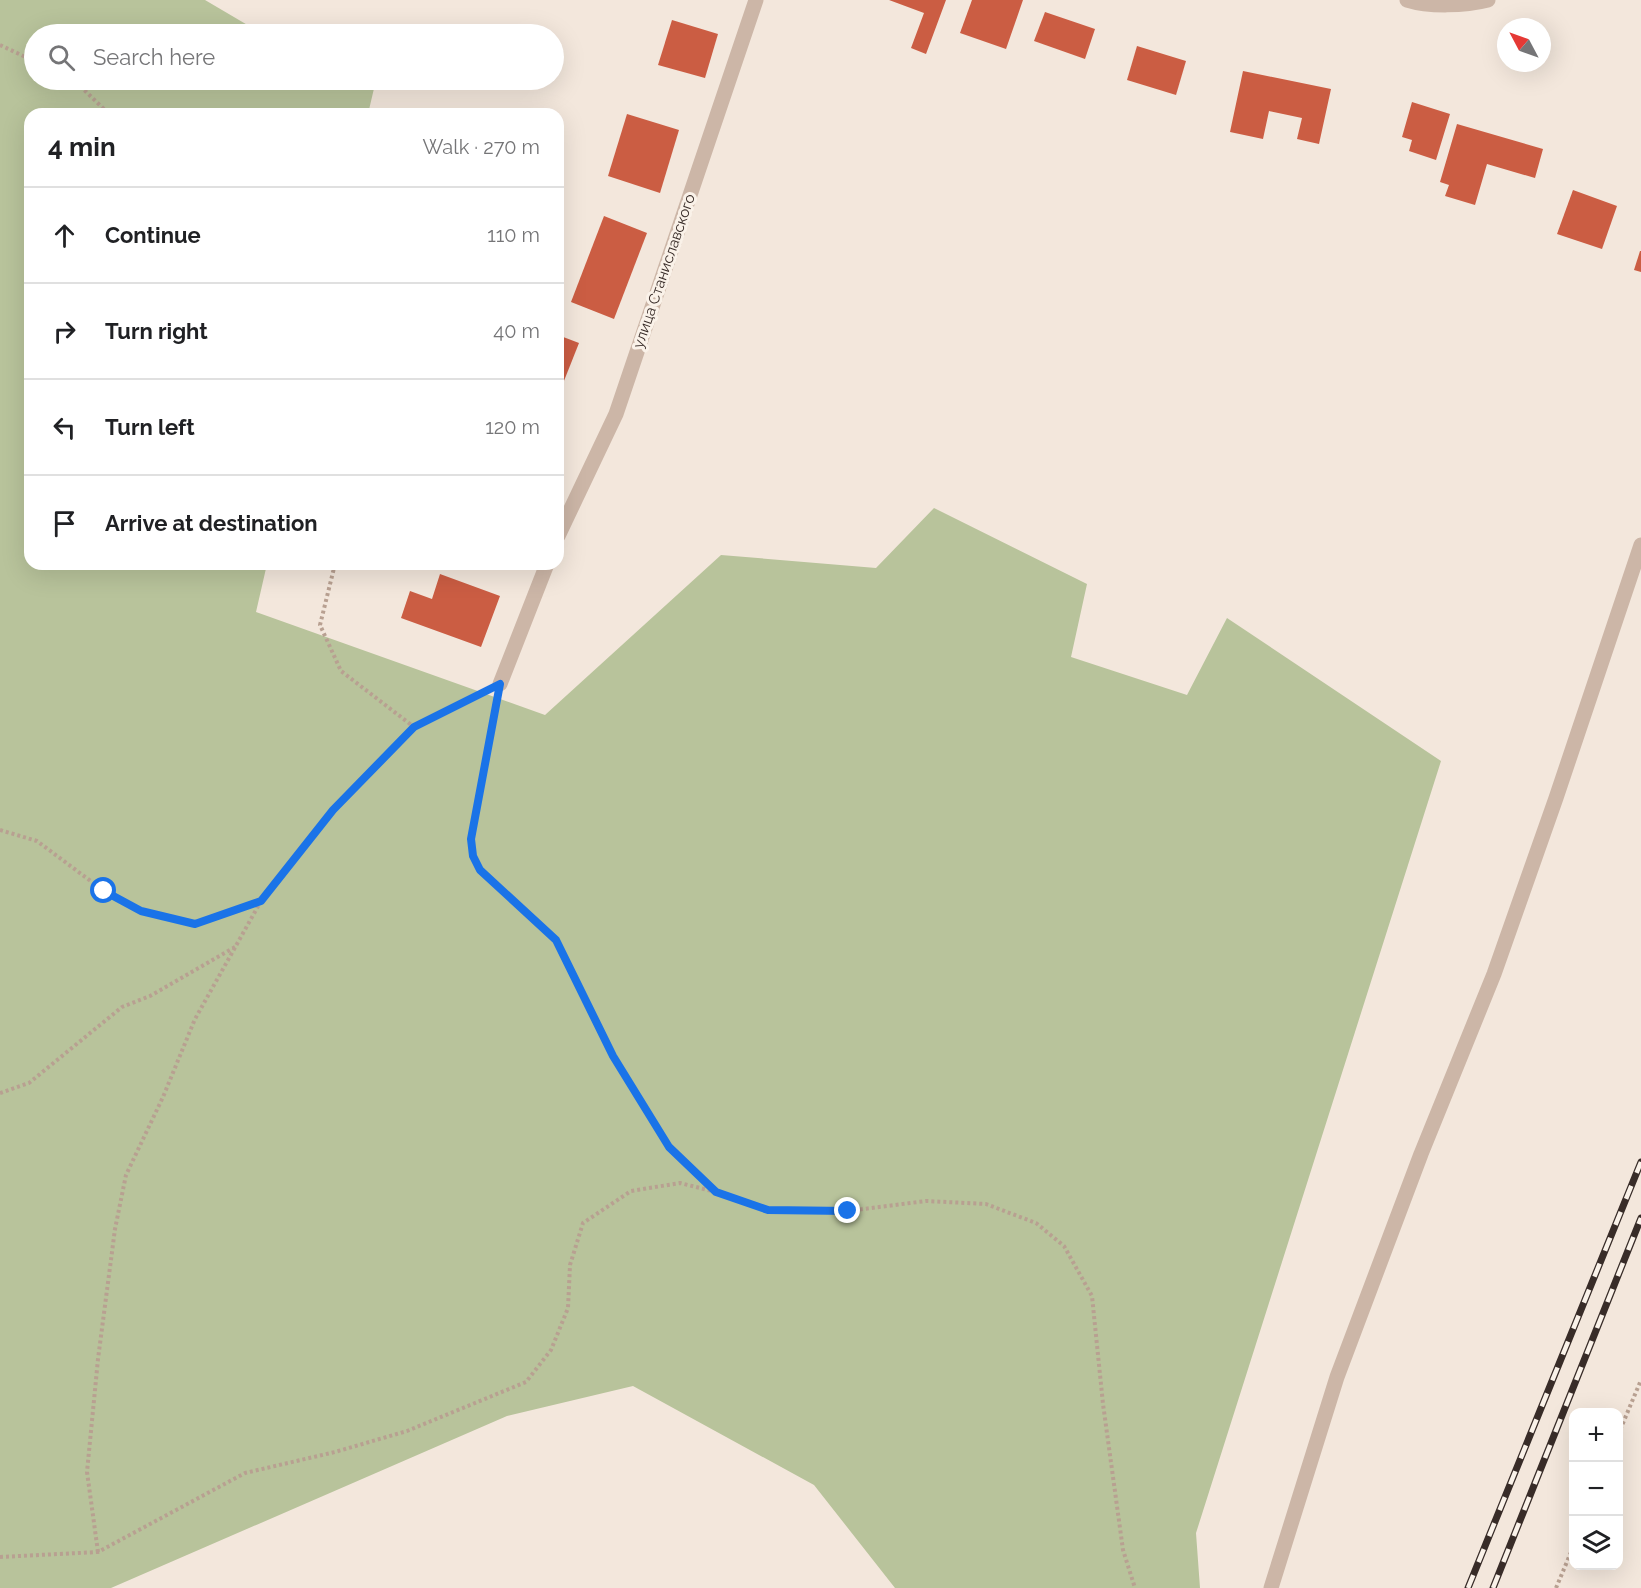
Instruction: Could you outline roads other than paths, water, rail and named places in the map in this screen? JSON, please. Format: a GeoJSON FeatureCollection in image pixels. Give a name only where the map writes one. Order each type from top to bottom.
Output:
{"type":"FeatureCollection","features":[{"type":"Feature","properties":{"kind":"street","name":"улица Станиславского"},"geometry":{"type":"LineString","coordinates":[[564,523],[616,414],[756,0]]}},
{"type":"Feature","properties":{"kind":"street"},"geometry":{"type":"LineString","coordinates":[[1407,0],[1416,3],[1471,4],[1488,0]]}},
{"type":"Feature","properties":{"kind":"street"},"geometry":{"type":"LineString","coordinates":[[1271,1588],[1337,1377],[1421,1154],[1494,974],[1641,545]]}},
{"type":"Feature","properties":{"kind":"street"},"geometry":{"type":"LineString","coordinates":[[500,684],[545,570]]}},
{"type":"Feature","properties":{"kind":"railway"},"geometry":{"type":"LineString","coordinates":[[1468,1588],[1641,1162]]}},
{"type":"Feature","properties":{"kind":"railway"},"geometry":{"type":"LineString","coordinates":[[1493,1588],[1641,1218]]}}]}
